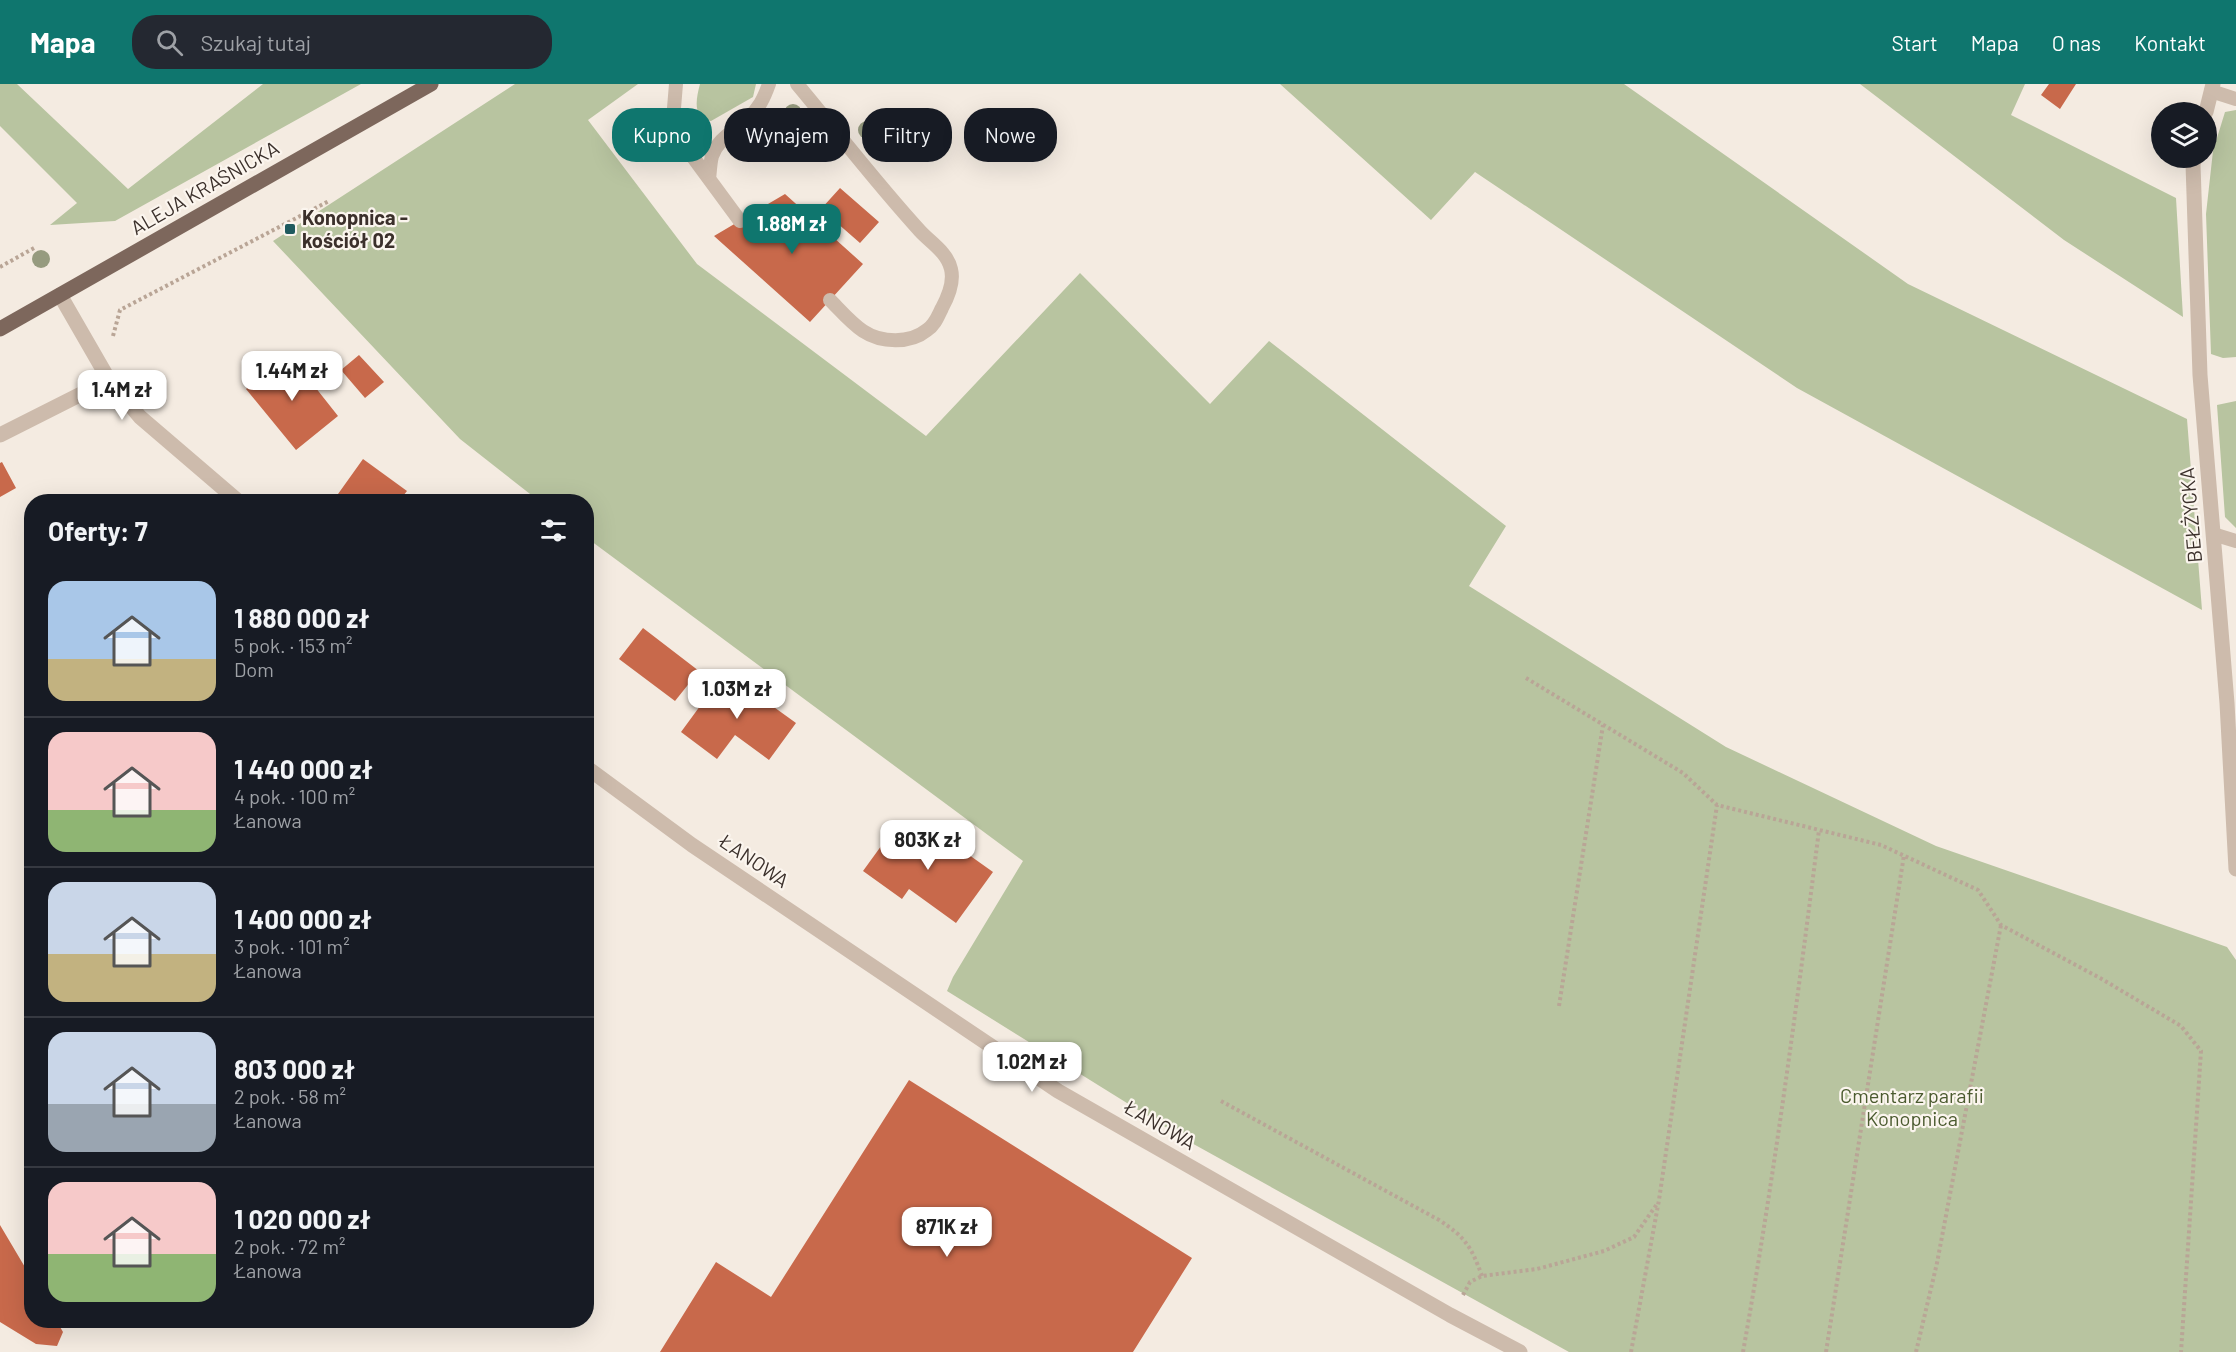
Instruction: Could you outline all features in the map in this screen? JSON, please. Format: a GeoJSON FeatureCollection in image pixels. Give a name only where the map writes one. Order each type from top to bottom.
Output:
{"type":"FeatureCollection","features":[{"type":"Feature","properties":{"kind":"main road","name":"ALEJA KRAŚNICKA"},"geometry":{"type":"LineString","coordinates":[[0,329],[431,84]]}},
{"type":"Feature","properties":{"kind":"street","name":"BEŁŻYCKA"},"geometry":{"type":"LineString","coordinates":[[2193,168],[2200,375],[2227,703],[2236,869]]}},
{"type":"Feature","properties":{"kind":"street"},"geometry":{"type":"LineString","coordinates":[[60,295],[110,380],[140,417],[230,494]]}},
{"type":"Feature","properties":{"kind":"street"},"geometry":{"type":"LineString","coordinates":[[0,435],[110,380]]}},
{"type":"Feature","properties":{"kind":"street","name":"ŁANOWA"},"geometry":{"type":"LineString","coordinates":[[594,772],[692,845],[1058,1090],[1440,1309],[1520,1352]]}},
{"type":"Feature","properties":{"kind":"lane"},"geometry":{"type":"LineString","coordinates":[[676,84],[673,120],[687,149],[740,221]]}},
{"type":"Feature","properties":{"kind":"lane"},"geometry":{"type":"LineString","coordinates":[[709,179],[712,157],[719,143],[758,109],[769,84]]}},
{"type":"Feature","properties":{"kind":"lane"},"geometry":{"type":"LineString","coordinates":[[797,84],[920,231],[944,254],[951,269],[952,282],[936,321],[915,337],[893,340],[872,337],[861,330],[830,300]]}},
{"type":"Feature","properties":{"kind":"lane"},"geometry":{"type":"LineString","coordinates":[[2212,88],[2236,99]]}},
{"type":"Feature","properties":{"kind":"lane"},"geometry":{"type":"LineString","coordinates":[[2213,534],[2236,541]]}},
{"type":"Feature","properties":{"kind":"path"},"geometry":{"type":"LineString","coordinates":[[112,338],[120,310],[329,201]]}},
{"type":"Feature","properties":{"kind":"path"},"geometry":{"type":"LineString","coordinates":[[0,267],[34,248]]}},
{"type":"Feature","properties":{"kind":"path"},"geometry":{"type":"LineString","coordinates":[[1526,678],[1683,773],[1717,805],[1881,845],[1977,890],[2001,925],[2100,978],[2181,1026],[2201,1051],[2181,1352]]}},
{"type":"Feature","properties":{"kind":"path"},"geometry":{"type":"LineString","coordinates":[[1559,1006],[1603,725]]}},
{"type":"Feature","properties":{"kind":"path"},"geometry":{"type":"LineString","coordinates":[[1631,1352],[1659,1200],[1717,805]]}},
{"type":"Feature","properties":{"kind":"path"},"geometry":{"type":"LineString","coordinates":[[1743,1352],[1787,1087],[1819,830]]}},
{"type":"Feature","properties":{"kind":"path"},"geometry":{"type":"LineString","coordinates":[[1826,1352],[1904,855]]}},
{"type":"Feature","properties":{"kind":"path"},"geometry":{"type":"LineString","coordinates":[[1916,1352],[1937,1263],[2001,925]]}},
{"type":"Feature","properties":{"kind":"path"},"geometry":{"type":"LineString","coordinates":[[1221,1101],[1460,1234],[1474,1254],[1482,1276]]}},
{"type":"Feature","properties":{"kind":"path"},"geometry":{"type":"LineString","coordinates":[[1462,1295],[1470,1282],[1482,1276],[1537,1269],[1604,1251],[1634,1237],[1659,1200]]}},
{"type":"Feature","properties":{"kind":"green space"},"geometry":{"type":"Polygon","coordinates":[[[0,84],[17,84],[128,189],[263,84],[361,84],[115,221],[50,225],[77,203],[0,126],[0,84]]]}},
{"type":"Feature","properties":{"kind":"green space","name":"Cmentarz parafii Konopnica"},"geometry":{"type":"Polygon","coordinates":[[[515,84],[638,84],[588,120],[612,152],[612,162],[620,162],[697,264],[926,436],[1080,273],[1210,404],[1269,341],[1506,526],[1469,586],[1726,747],[1936,846],[2227,947],[2236,960],[2236,1352],[1569,1352],[1188,1141],[947,991],[953,977],[1023,861],[594,543],[594,494],[530,494],[460,439],[273,241],[515,84]]]}},
{"type":"Feature","properties":{"kind":"green space"},"geometry":{"type":"Polygon","coordinates":[[[700,84],[756,84],[753,97],[734,108],[724,108],[724,114],[712,120],[712,108],[697,108],[700,84]]]}},
{"type":"Feature","properties":{"kind":"green space"},"geometry":{"type":"Polygon","coordinates":[[[1280,84],[1624,84],[1908,284],[2187,419],[2202,610],[1797,388],[1475,172],[1431,220],[1280,84]]]}},
{"type":"Feature","properties":{"kind":"green space"},"geometry":{"type":"Polygon","coordinates":[[[1860,84],[2025,84],[2011,115],[2176,198],[2183,317],[2064,240],[1860,84]]]}},
{"type":"Feature","properties":{"kind":"green space"},"geometry":{"type":"Polygon","coordinates":[[[2236,110],[2236,357],[2223,358],[2211,354],[2206,214],[2211,168],[2217,168],[2217,138],[2225,112],[2236,110]]]}},
{"type":"Feature","properties":{"kind":"green space"},"geometry":{"type":"Polygon","coordinates":[[[2236,401],[2236,528],[2225,517],[2217,405],[2236,401]]]}},
{"type":"Feature","properties":{"kind":"building"},"geometry":{"type":"Polygon","coordinates":[[[2049,84],[2076,84],[2060,109],[2041,95],[2049,84]]]}},
{"type":"Feature","properties":{"kind":"building"},"geometry":{"type":"Polygon","coordinates":[[[840,188],[879,222],[860,243],[821,209],[840,188]]]}},
{"type":"Feature","properties":{"kind":"building"},"geometry":{"type":"Polygon","coordinates":[[[785,194],[863,264],[810,322],[714,236],[785,194]]]}},
{"type":"Feature","properties":{"kind":"building"},"geometry":{"type":"Polygon","coordinates":[[[289,354],[338,416],[296,450],[246,389],[289,354]]]}},
{"type":"Feature","properties":{"kind":"building"},"geometry":{"type":"Polygon","coordinates":[[[359,355],[384,382],[365,398],[341,370],[359,355]]]}},
{"type":"Feature","properties":{"kind":"building"},"geometry":{"type":"Polygon","coordinates":[[[363,459],[407,491],[405,494],[338,494],[363,459]]]}},
{"type":"Feature","properties":{"kind":"building"},"geometry":{"type":"Polygon","coordinates":[[[2,462],[16,488],[0,497],[0,463],[2,462]]]}},
{"type":"Feature","properties":{"kind":"building"},"geometry":{"type":"Polygon","coordinates":[[[643,628],[699,671],[675,701],[619,659],[643,628]]]}},
{"type":"Feature","properties":{"kind":"building"},"geometry":{"type":"Polygon","coordinates":[[[725,672],[796,723],[769,760],[735,735],[717,759],[681,732],[725,672]]]}},
{"type":"Feature","properties":{"kind":"building"},"geometry":{"type":"Polygon","coordinates":[[[900,820],[942,849],[948,840],[993,872],[956,923],[909,889],[902,899],[863,871],[900,820]]]}},
{"type":"Feature","properties":{"kind":"building"},"geometry":{"type":"Polygon","coordinates":[[[909,1080],[1192,1258],[1133,1352],[660,1352],[716,1262],[771,1297],[909,1080]]]}},
{"type":"Feature","properties":{"kind":"building"},"geometry":{"type":"Polygon","coordinates":[[[0,1225],[24,1266],[24,1328],[61,1328],[63,1332],[57,1346],[36,1344],[0,1322],[0,1225]]]}},
{"type":"Feature","properties":{"kind":"place","name":"Konopnica - kościół 02"},"geometry":{"type":"Point","coordinates":[290,229]}}]}
